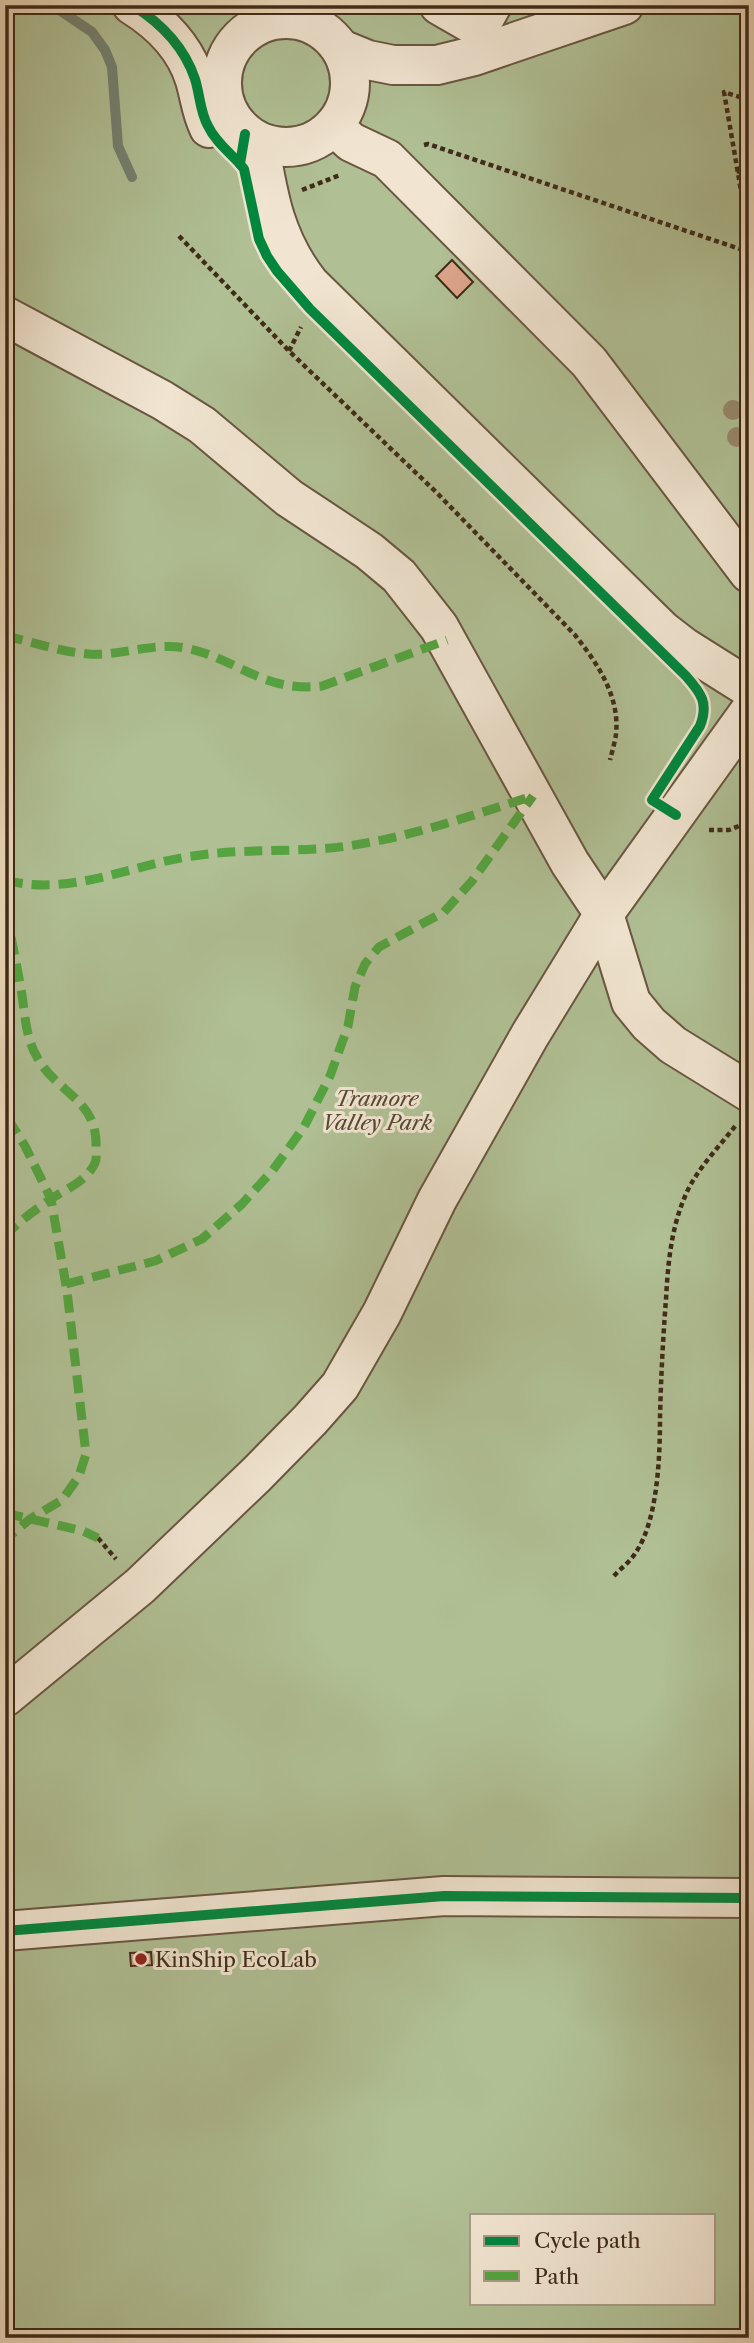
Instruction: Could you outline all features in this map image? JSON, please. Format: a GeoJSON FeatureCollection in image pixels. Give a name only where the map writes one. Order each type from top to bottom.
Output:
{"type":"FeatureCollection","features":[{"type":"Feature","properties":{"kind":"lane"},"geometry":{"type":"LineString","coordinates":[[132,5],[160,24],[173,37],[194,76],[201,108],[217,140],[250,153],[299,146],[318,139],[360,148]]}},
{"type":"Feature","properties":{"kind":"lane"},"geometry":{"type":"LineString","coordinates":[[170,5],[205,48],[221,81],[227,110],[246,134],[250,153],[288,252],[310,284],[662,630],[749,688]]}},
{"type":"Feature","properties":{"kind":"lane"},"geometry":{"type":"LineString","coordinates":[[439,5],[482,30]]}},
{"type":"Feature","properties":{"kind":"lane"},"geometry":{"type":"LineString","coordinates":[[341,49],[368,60],[393,65],[437,65],[482,30],[624,5]]}},
{"type":"Feature","properties":{"kind":"lane"},"geometry":{"type":"LineString","coordinates":[[221,81],[225,60],[236,42],[251,28],[288,13],[332,37],[341,49],[349,68],[350,89],[345,109],[360,148],[589,362],[749,573]]}},
{"type":"Feature","properties":{"kind":"lane"},"geometry":{"type":"LineString","coordinates":[[5,316],[162,400],[202,425],[289,498],[369,551],[398,576],[439,627],[570,863],[604,914],[631,1002],[673,1045],[744,1107]]}},
{"type":"Feature","properties":{"kind":"lane"},"geometry":{"type":"LineString","coordinates":[[5,1697],[140,1586],[310,1420],[340,1386],[382,1313],[436,1200],[530,1035],[604,914],[749,712]]}},
{"type":"Feature","properties":{"kind":"lane"},"geometry":{"type":"LineString","coordinates":[[5,1931],[444,1896],[749,1898]]}},
{"type":"Feature","properties":{"kind":"path"},"geometry":{"type":"LineString","coordinates":[[749,100],[724,92],[749,237]]}},
{"type":"Feature","properties":{"kind":"path"},"geometry":{"type":"LineString","coordinates":[[269,203],[360,148],[428,144],[749,252]]}},
{"type":"Feature","properties":{"kind":"path"},"geometry":{"type":"LineString","coordinates":[[737,171],[749,174]]}},
{"type":"Feature","properties":{"kind":"path"},"geometry":{"type":"LineString","coordinates":[[179,236],[289,351],[438,493],[575,635],[594,659],[609,687],[615,709],[616,733],[610,760]]}},
{"type":"Feature","properties":{"kind":"path"},"geometry":{"type":"LineString","coordinates":[[708,830],[729,830],[749,822]]}},
{"type":"Feature","properties":{"kind":"path"},"geometry":{"type":"LineString","coordinates":[[614,1576],[637,1552],[654,1497],[660,1462],[661,1358],[667,1263],[674,1230],[686,1194],[744,1107]]}},
{"type":"Feature","properties":{"kind":"green space","name":"Tramore Valley Park"},"geometry":{"type":"Polygon","coordinates":[[[5,5],[749,5],[749,2338],[5,2338],[5,5]]]}},
{"type":"Feature","properties":{"kind":"building"},"geometry":{"type":"Polygon","coordinates":[[[452,260],[473,282],[457,298],[436,276],[452,260]]]}},
{"type":"Feature","properties":{"kind":"building","name":"KinShip EcoLab"},"geometry":{"type":"Polygon","coordinates":[[[151,1952],[152,1965],[131,1966],[130,1953],[151,1952]]]}},
{"type":"Feature","properties":{"kind":"waterway"},"geometry":{"type":"LineString","coordinates":[[52,5],[92,32],[105,50],[112,67],[118,146],[132,177]]}},
{"type":"Feature","properties":{"kind":"marked path"},"geometry":{"type":"LineString","coordinates":[[5,636],[89,654],[161,647],[185,648],[220,659],[266,680],[301,687],[322,686],[447,640]]}},
{"type":"Feature","properties":{"kind":"marked path"},"geometry":{"type":"LineString","coordinates":[[5,880],[53,885],[100,878],[193,856],[348,846],[418,831],[533,796]]}},
{"type":"Feature","properties":{"kind":"marked path"},"geometry":{"type":"LineString","coordinates":[[66,1284],[155,1261],[202,1239],[242,1204],[273,1170],[304,1127],[330,1076],[348,1026],[355,987],[365,964],[379,947],[444,912],[472,881],[533,796]]}},
{"type":"Feature","properties":{"kind":"marked path"},"geometry":{"type":"LineString","coordinates":[[5,911],[30,1042],[45,1069],[83,1107],[90,1118],[95,1131],[96,1155],[96,1161],[82,1180],[33,1212],[5,1236]]}},
{"type":"Feature","properties":{"kind":"marked path"},"geometry":{"type":"LineString","coordinates":[[5,1121],[12,1125],[25,1146],[51,1199],[67,1291],[86,1454],[79,1476],[62,1500],[30,1519],[5,1540]]}},
{"type":"Feature","properties":{"kind":"marked path"},"geometry":{"type":"LineString","coordinates":[[5,1513],[83,1531],[98,1538]]}},
{"type":"Feature","properties":{"kind":"cycle path"},"geometry":{"type":"LineString","coordinates":[[132,5],[162,28],[185,56],[195,79],[205,121],[218,141],[240,164]]}},
{"type":"Feature","properties":{"kind":"cycle path"},"geometry":{"type":"LineString","coordinates":[[245,134],[240,164],[244,169],[259,239],[277,271],[310,309],[686,676],[699,693],[704,711],[700,726],[652,800],[676,815]]}},
{"type":"Feature","properties":{"kind":"cycle path"},"geometry":{"type":"LineString","coordinates":[[5,1931],[444,1896],[749,1898]]}},
{"type":"Feature","properties":{"kind":"place","name":"KinShip EcoLab"},"geometry":{"type":"Point","coordinates":[141,1959]}}]}
